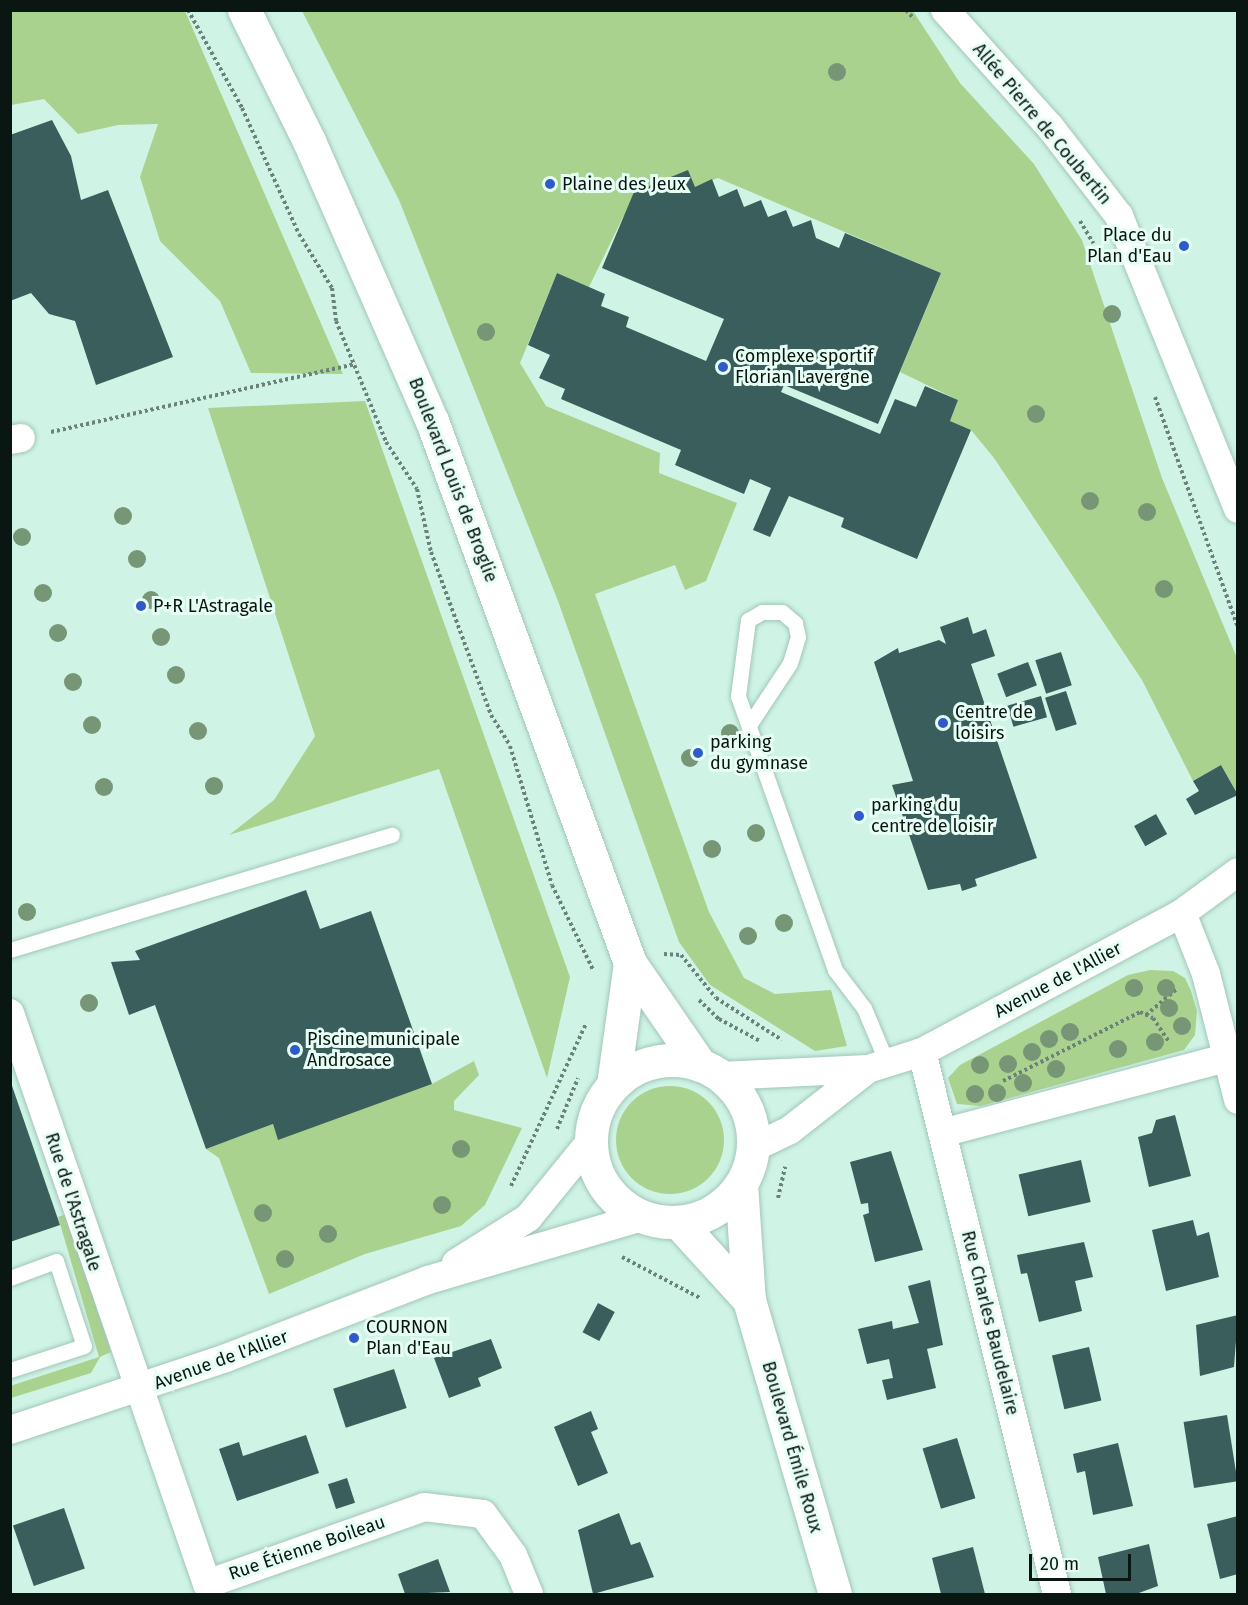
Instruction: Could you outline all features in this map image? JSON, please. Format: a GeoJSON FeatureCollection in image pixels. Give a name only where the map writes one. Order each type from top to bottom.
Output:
{"type":"FeatureCollection","features":[{"type":"Feature","properties":{"kind":"main road","name":"Boulevard Louis de Broglie"},"geometry":{"type":"LineString","coordinates":[[244,10],[309,141],[432,421],[630,963],[710,1070]]}},
{"type":"Feature","properties":{"kind":"main road","name":"Boulevard Louis de Broglie"},"geometry":{"type":"LineString","coordinates":[[614,1085],[630,963]]}},
{"type":"Feature","properties":{"kind":"main road"},"geometry":{"type":"LineString","coordinates":[[663,1061],[710,1070],[749,1115],[753,1148],[741,1184],[715,1211],[679,1223],[642,1217],[605,1187],[590,1142],[596,1111],[614,1085],[628,1073],[663,1061]]}},
{"type":"Feature","properties":{"kind":"main road","name":"Boulevard Émile Roux"},"geometry":{"type":"LineString","coordinates":[[741,1184],[749,1300],[835,1594]]}},
{"type":"Feature","properties":{"kind":"main road","name":"Boulevard Émile Roux"},"geometry":{"type":"LineString","coordinates":[[679,1223],[749,1300]]}},
{"type":"Feature","properties":{"kind":"street","name":"Allée Pierre de Coubertin"},"geometry":{"type":"LineString","coordinates":[[945,10],[1050,127],[1119,216],[1238,509]]}},
{"type":"Feature","properties":{"kind":"street","name":"Avenue de l'Allier"},"geometry":{"type":"LineString","coordinates":[[710,1070],[878,1066],[922,1052],[1182,914],[1238,872]]}},
{"type":"Feature","properties":{"kind":"street"},"geometry":{"type":"LineString","coordinates":[[1182,914],[1206,974],[1238,1100]]}},
{"type":"Feature","properties":{"kind":"street","name":"Rue de l'Astragale"},"geometry":{"type":"LineString","coordinates":[[10,1013],[138,1390]]}},
{"type":"Feature","properties":{"kind":"street","name":"Rue Charles Baudelaire"},"geometry":{"type":"LineString","coordinates":[[922,1052],[1057,1594]]}},
{"type":"Feature","properties":{"kind":"street"},"geometry":{"type":"LineString","coordinates":[[942,1133],[1226,1058]]}},
{"type":"Feature","properties":{"kind":"street","name":"Avenue de l'Allier"},"geometry":{"type":"LineString","coordinates":[[753,1148],[790,1130],[878,1066]]}},
{"type":"Feature","properties":{"kind":"street","name":"Avenue de l'Allier"},"geometry":{"type":"LineString","coordinates":[[428,1280],[528,1218],[590,1142]]}},
{"type":"Feature","properties":{"kind":"street","name":"Avenue de l'Allier"},"geometry":{"type":"LineString","coordinates":[[10,1430],[138,1390],[428,1280],[642,1217]]}},
{"type":"Feature","properties":{"kind":"street","name":"Rue Étienne Boileau"},"geometry":{"type":"LineString","coordinates":[[138,1390],[208,1589],[424,1507],[483,1514],[513,1555],[529,1594]]}},
{"type":"Feature","properties":{"kind":"lane"},"geometry":{"type":"LineString","coordinates":[[749,725],[790,663],[798,637],[795,622],[782,612],[762,612],[748,620],[738,696],[835,970],[864,1008],[878,1066]]}},
{"type":"Feature","properties":{"kind":"lane"},"geometry":{"type":"LineString","coordinates":[[10,950],[393,835]]}},
{"type":"Feature","properties":{"kind":"lane"},"geometry":{"type":"LineString","coordinates":[[10,1278],[56,1261],[84,1346],[10,1370]]}},
{"type":"Feature","properties":{"kind":"path"},"geometry":{"type":"LineString","coordinates":[[188,10],[242,108],[299,234],[324,270],[336,321],[356,364],[386,442],[417,489],[430,552],[491,715],[510,746],[552,885],[594,972],[594,980]]}},
{"type":"Feature","properties":{"kind":"path"},"geometry":{"type":"LineString","coordinates":[[906,10],[921,26]]}},
{"type":"Feature","properties":{"kind":"path"},"geometry":{"type":"LineString","coordinates":[[1074,213],[1098,251]]}},
{"type":"Feature","properties":{"kind":"path"},"geometry":{"type":"LineString","coordinates":[[16,439],[356,364]]}},
{"type":"Feature","properties":{"kind":"path"},"geometry":{"type":"LineString","coordinates":[[1154,390],[1238,627]]}},
{"type":"Feature","properties":{"kind":"path"},"geometry":{"type":"LineString","coordinates":[[594,972],[662,953],[681,955],[733,1012],[794,1044]]}},
{"type":"Feature","properties":{"kind":"path"},"geometry":{"type":"LineString","coordinates":[[1003,1081],[1140,1012],[1153,1018],[1171,1045]]}},
{"type":"Feature","properties":{"kind":"path"},"geometry":{"type":"LineString","coordinates":[[528,1218],[506,1194],[590,1016]]}},
{"type":"Feature","properties":{"kind":"path"},"geometry":{"type":"LineString","coordinates":[[555,1133],[580,1073]]}},
{"type":"Feature","properties":{"kind":"path"},"geometry":{"type":"LineString","coordinates":[[587,1235],[695,1296],[723,1305],[749,1300]]}},
{"type":"Feature","properties":{"kind":"green space"},"geometry":{"type":"Polygon","coordinates":[[[11,10],[185,11],[343,374],[251,373],[220,301],[160,241],[140,177],[158,124],[118,125],[78,134],[44,99],[11,105],[11,10]]]}},
{"type":"Feature","properties":{"kind":"green space"},"geometry":{"type":"Polygon","coordinates":[[[302,11],[913,11],[960,83],[1034,164],[1082,240],[1162,478],[1237,658],[1237,793],[1221,765],[1193,781],[1142,680],[994,458],[971,430],[950,421],[958,400],[900,372],[941,273],[718,178],[624,215],[589,287],[557,273],[520,363],[546,406],[660,453],[659,473],[737,503],[706,581],[685,590],[675,565],[595,594],[709,912],[744,978],[775,994],[831,990],[847,1046],[815,1051],[710,985],[679,942],[558,601],[399,200],[302,11]]]}},
{"type":"Feature","properties":{"kind":"green space"},"geometry":{"type":"Polygon","coordinates":[[[365,401],[570,977],[547,1078],[439,769],[229,835],[274,800],[315,736],[208,408],[365,401]]]}},
{"type":"Feature","properties":{"kind":"green space"},"geometry":{"type":"Polygon","coordinates":[[[1150,970],[1173,971],[1185,978],[1191,991],[1197,1011],[1195,1035],[1184,1050],[981,1106],[957,1104],[948,1078],[960,1065],[1128,975],[1150,970]]]}},
{"type":"Feature","properties":{"kind":"green space"},"geometry":{"type":"Polygon","coordinates":[[[474,1061],[479,1075],[454,1101],[454,1110],[522,1128],[485,1205],[461,1226],[365,1254],[269,1294],[219,1158],[206,1149],[273,1124],[278,1139],[432,1084],[474,1061]]]}},
{"type":"Feature","properties":{"kind":"green space"},"geometry":{"type":"Polygon","coordinates":[[[670,1086],[691,1090],[708,1102],[720,1119],[724,1140],[720,1161],[708,1178],[691,1190],[670,1194],[649,1190],[632,1178],[620,1161],[616,1140],[620,1119],[632,1102],[649,1090],[670,1086]]]}},
{"type":"Feature","properties":{"kind":"green space"},"geometry":{"type":"Polygon","coordinates":[[[66,1214],[111,1352],[100,1357],[91,1373],[11,1398],[10,1386],[99,1357],[58,1217],[66,1214]]]}},
{"type":"Feature","properties":{"kind":"building"},"geometry":{"type":"Polygon","coordinates":[[[52,120],[71,156],[81,200],[108,190],[173,357],[96,385],[75,321],[49,314],[31,293],[10,301],[10,135],[52,120]]]}},
{"type":"Feature","properties":{"kind":"building","name":"Complexe sportif Florian Lavergne"},"geometry":{"type":"Polygon","coordinates":[[[688,170],[695,187],[712,179],[719,197],[737,189],[744,207],[761,200],[768,217],[786,210],[793,227],[811,220],[816,238],[839,248],[845,233],[941,273],[878,424],[784,385],[781,392],[880,434],[895,399],[916,407],[925,386],[958,400],[950,421],[971,430],[917,559],[841,527],[844,518],[789,496],[770,537],[753,530],[771,488],[750,479],[744,494],[675,465],[681,450],[561,399],[565,389],[539,378],[550,355],[528,345],[557,273],[605,294],[601,306],[629,317],[626,327],[706,361],[724,319],[602,268],[634,192],[688,170]]]}},
{"type":"Feature","properties":{"kind":"building","name":"Centre de loisirs"},"geometry":{"type":"Polygon","coordinates":[[[968,617],[973,634],[986,629],[995,656],[971,664],[1037,858],[975,879],[977,886],[962,891],[960,884],[928,890],[892,785],[913,781],[874,662],[898,648],[899,653],[939,640],[946,644],[940,627],[968,617]]]}},
{"type":"Feature","properties":{"kind":"building"},"geometry":{"type":"Polygon","coordinates":[[[1061,652],[1072,685],[1046,694],[1035,660],[1061,652]]]}},
{"type":"Feature","properties":{"kind":"building"},"geometry":{"type":"Polygon","coordinates":[[[1028,662],[1037,685],[1006,697],[997,674],[1028,662]]]}},
{"type":"Feature","properties":{"kind":"building"},"geometry":{"type":"Polygon","coordinates":[[[1066,691],[1077,724],[1056,731],[1045,698],[1066,691]]]}},
{"type":"Feature","properties":{"kind":"building"},"geometry":{"type":"Polygon","coordinates":[[[1041,696],[1047,717],[1013,727],[1007,706],[1041,696]]]}},
{"type":"Feature","properties":{"kind":"building"},"geometry":{"type":"Polygon","coordinates":[[[1221,765],[1238,795],[1195,815],[1186,799],[1199,791],[1193,781],[1221,765]]]}},
{"type":"Feature","properties":{"kind":"building"},"geometry":{"type":"Polygon","coordinates":[[[1156,814],[1167,834],[1145,846],[1134,826],[1156,814]]]}},
{"type":"Feature","properties":{"kind":"building","name":"Piscine municipale Androsace"},"geometry":{"type":"Polygon","coordinates":[[[306,890],[320,929],[371,911],[432,1084],[278,1140],[273,1124],[206,1149],[155,1005],[129,1015],[111,962],[140,960],[135,951],[306,890]]]}},
{"type":"Feature","properties":{"kind":"building"},"geometry":{"type":"Polygon","coordinates":[[[10,1080],[60,1225],[10,1242],[10,1080]]]}},
{"type":"Feature","properties":{"kind":"building"},"geometry":{"type":"Polygon","coordinates":[[[1175,1115],[1191,1176],[1149,1187],[1138,1137],[1152,1133],[1156,1120],[1175,1115]]]}},
{"type":"Feature","properties":{"kind":"building"},"geometry":{"type":"Polygon","coordinates":[[[891,1151],[923,1250],[875,1262],[863,1215],[869,1213],[868,1203],[861,1204],[850,1162],[891,1151]]]}},
{"type":"Feature","properties":{"kind":"building"},"geometry":{"type":"Polygon","coordinates":[[[1081,1160],[1091,1202],[1028,1216],[1019,1174],[1081,1160]]]}},
{"type":"Feature","properties":{"kind":"building"},"geometry":{"type":"Polygon","coordinates":[[[1193,1220],[1197,1236],[1209,1232],[1219,1277],[1166,1291],[1152,1230],[1193,1220]]]}},
{"type":"Feature","properties":{"kind":"building"},"geometry":{"type":"Polygon","coordinates":[[[1084,1242],[1093,1277],[1075,1281],[1082,1311],[1039,1322],[1027,1273],[1021,1274],[1017,1255],[1084,1242]]]}},
{"type":"Feature","properties":{"kind":"building"},"geometry":{"type":"Polygon","coordinates":[[[930,1280],[943,1345],[927,1349],[936,1388],[887,1400],[882,1380],[893,1378],[889,1359],[867,1364],[858,1329],[892,1321],[893,1329],[919,1323],[908,1286],[930,1280]]]}},
{"type":"Feature","properties":{"kind":"building"},"geometry":{"type":"Polygon","coordinates":[[[598,1303],[615,1312],[599,1341],[583,1332],[598,1303]]]}},
{"type":"Feature","properties":{"kind":"building"},"geometry":{"type":"Polygon","coordinates":[[[1238,1315],[1234,1367],[1200,1376],[1196,1325],[1238,1315]]]}},
{"type":"Feature","properties":{"kind":"building"},"geometry":{"type":"Polygon","coordinates":[[[491,1339],[502,1368],[478,1378],[481,1386],[449,1398],[434,1358],[491,1339]]]}},
{"type":"Feature","properties":{"kind":"building"},"geometry":{"type":"Polygon","coordinates":[[[1089,1347],[1101,1401],[1064,1409],[1052,1356],[1089,1347]]]}},
{"type":"Feature","properties":{"kind":"building"},"geometry":{"type":"Polygon","coordinates":[[[394,1369],[407,1408],[346,1428],[333,1389],[394,1369]]]}},
{"type":"Feature","properties":{"kind":"building"},"geometry":{"type":"Polygon","coordinates":[[[591,1411],[598,1429],[591,1432],[608,1473],[578,1486],[554,1427],[591,1411]]]}},
{"type":"Feature","properties":{"kind":"building"},"geometry":{"type":"Polygon","coordinates":[[[1227,1415],[1237,1481],[1194,1488],[1184,1422],[1227,1415]]]}},
{"type":"Feature","properties":{"kind":"building"},"geometry":{"type":"Polygon","coordinates":[[[306,1435],[319,1473],[237,1501],[219,1449],[239,1442],[243,1456],[306,1435]]]}},
{"type":"Feature","properties":{"kind":"building"},"geometry":{"type":"Polygon","coordinates":[[[957,1438],[975,1498],[941,1509],[923,1449],[957,1438]]]}},
{"type":"Feature","properties":{"kind":"building"},"geometry":{"type":"Polygon","coordinates":[[[1118,1443],[1133,1506],[1093,1515],[1085,1471],[1077,1473],[1073,1454],[1118,1443]]]}},
{"type":"Feature","properties":{"kind":"building"},"geometry":{"type":"Polygon","coordinates":[[[347,1478],[355,1503],[336,1509],[328,1484],[347,1478]]]}},
{"type":"Feature","properties":{"kind":"building"},"geometry":{"type":"Polygon","coordinates":[[[64,1508],[85,1569],[34,1586],[13,1526],[64,1508]]]}},
{"type":"Feature","properties":{"kind":"building"},"geometry":{"type":"Polygon","coordinates":[[[619,1513],[631,1545],[640,1542],[654,1577],[593,1594],[578,1530],[619,1513]]]}},
{"type":"Feature","properties":{"kind":"building"},"geometry":{"type":"Polygon","coordinates":[[[1238,1516],[1238,1574],[1220,1579],[1207,1524],[1238,1516]]]}},
{"type":"Feature","properties":{"kind":"building"},"geometry":{"type":"Polygon","coordinates":[[[1149,1544],[1158,1586],[1136,1594],[1106,1594],[1098,1557],[1149,1544]]]}},
{"type":"Feature","properties":{"kind":"building"},"geometry":{"type":"Polygon","coordinates":[[[973,1547],[985,1594],[941,1594],[932,1558],[973,1547]]]}},
{"type":"Feature","properties":{"kind":"building"},"geometry":{"type":"Polygon","coordinates":[[[438,1559],[450,1592],[405,1594],[398,1574],[438,1559]]]}},
{"type":"Feature","properties":{"kind":"place","name":"Plaine des Jeux"},"geometry":{"type":"Point","coordinates":[550,184]}},
{"type":"Feature","properties":{"kind":"place","name":"Place du Plan d'Eau"},"geometry":{"type":"Point","coordinates":[1184,246]}},
{"type":"Feature","properties":{"kind":"place","name":"Complexe sportif Florian Lavergne"},"geometry":{"type":"Point","coordinates":[723,367]}},
{"type":"Feature","properties":{"kind":"place","name":"P+R L'Astragale"},"geometry":{"type":"Point","coordinates":[141,606]}},
{"type":"Feature","properties":{"kind":"place","name":"Centre de loisirs"},"geometry":{"type":"Point","coordinates":[943,723]}},
{"type":"Feature","properties":{"kind":"place","name":"parking du gymnase"},"geometry":{"type":"Point","coordinates":[698,753]}},
{"type":"Feature","properties":{"kind":"place","name":"parking du centre de loisir"},"geometry":{"type":"Point","coordinates":[859,816]}},
{"type":"Feature","properties":{"kind":"place","name":"Piscine municipale Androsace"},"geometry":{"type":"Point","coordinates":[295,1050]}},
{"type":"Feature","properties":{"kind":"place","name":"COURNON Plan d'Eau"},"geometry":{"type":"Point","coordinates":[354,1338]}}]}
